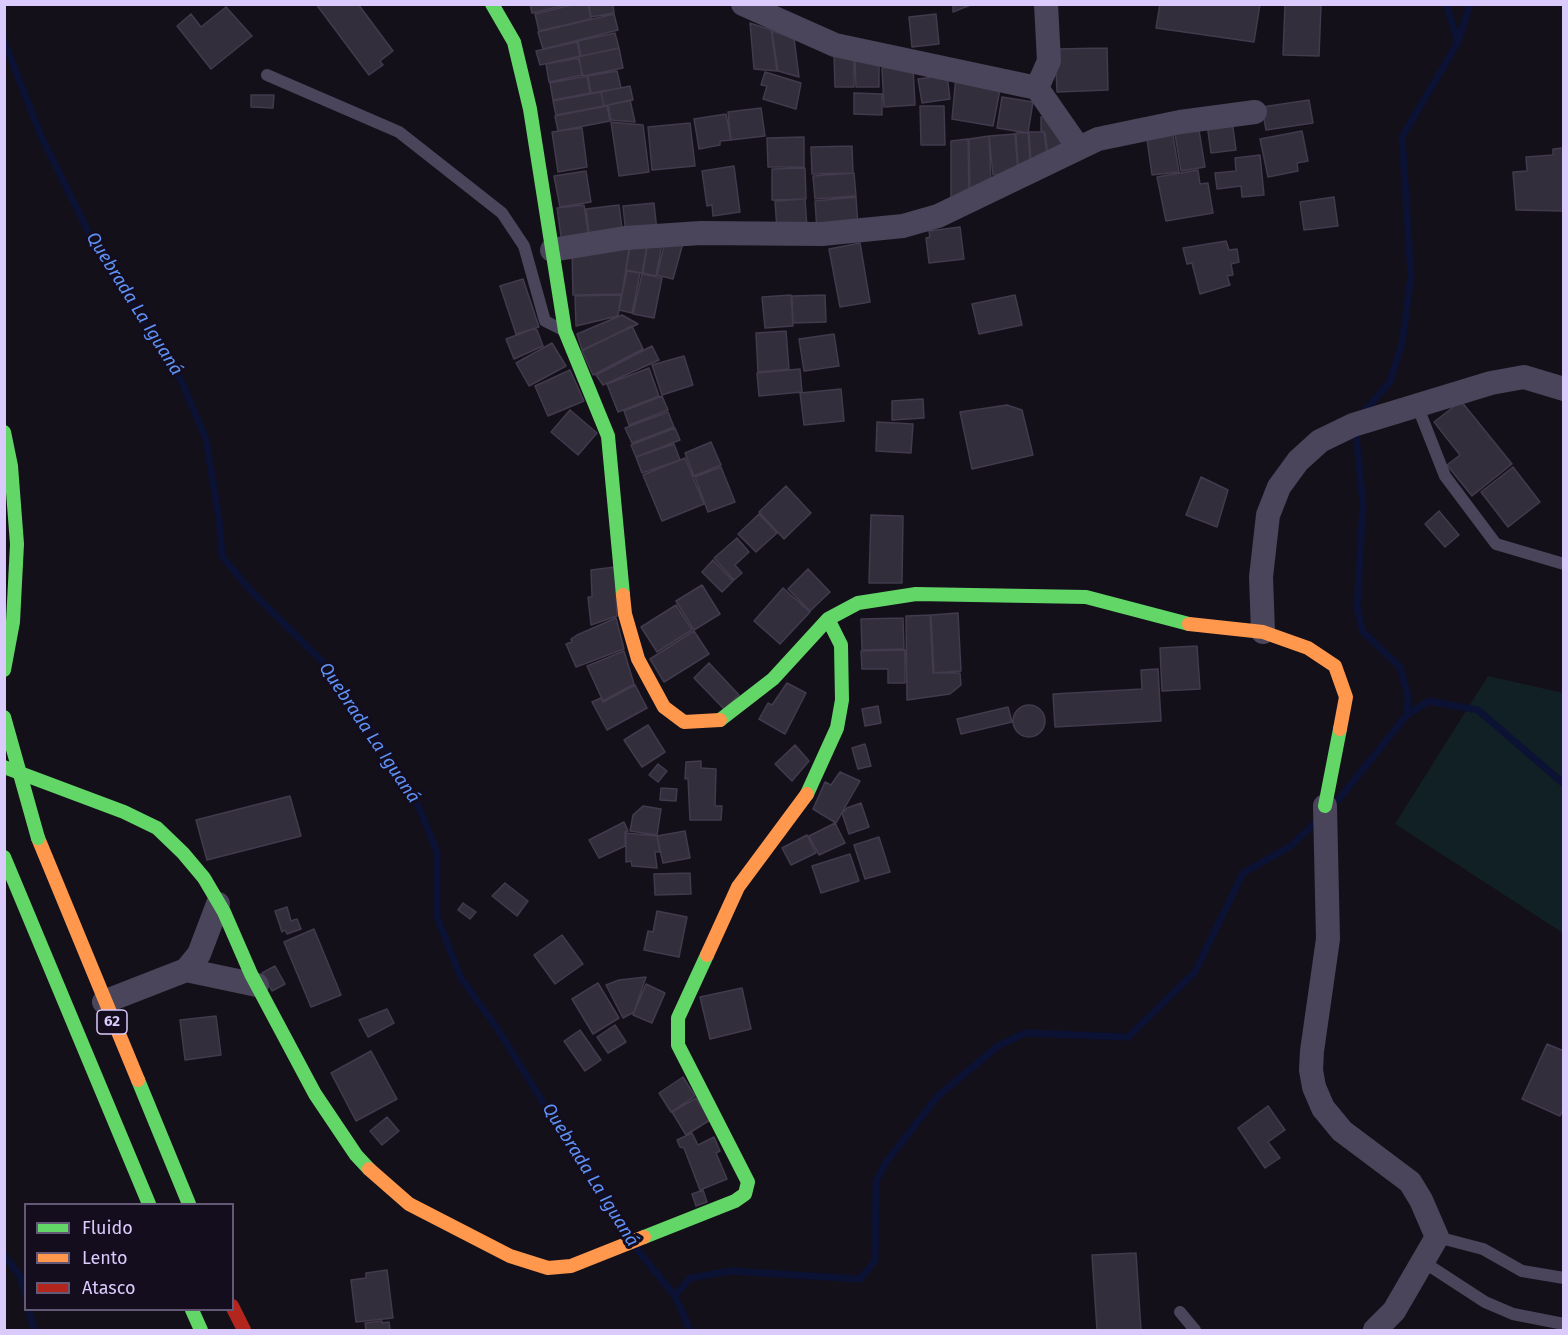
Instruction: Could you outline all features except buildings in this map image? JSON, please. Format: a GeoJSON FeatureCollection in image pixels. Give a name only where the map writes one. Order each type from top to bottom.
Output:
{"type":"FeatureCollection","features":[{"type":"Feature","properties":{"kind":"main road"},"geometry":{"type":"LineString","coordinates":[[492,4],[514,42],[531,109],[565,331],[608,436],[625,614],[638,658],[664,707],[684,722],[717,722],[773,679],[828,619],[858,603],[916,594],[1086,597],[1185,624],[1263,632],[1308,648],[1335,666],[1346,698],[1325,814]]}},
{"type":"Feature","properties":{"kind":"main road"},"geometry":{"type":"LineString","coordinates":[[4,432],[11,466],[17,544],[13,622],[4,670]]}},
{"type":"Feature","properties":{"kind":"main road"},"geometry":{"type":"LineString","coordinates":[[4,767],[124,812],[157,828],[204,878],[315,1094],[356,1155],[409,1204],[510,1256],[548,1268],[571,1266],[735,1201],[745,1194],[748,1182],[678,1045],[678,1018],[738,887],[812,787],[837,728],[842,700],[843,664],[840,645],[828,619]]}},
{"type":"Feature","properties":{"kind":"main road","name":"62"},"geometry":{"type":"LineString","coordinates":[[4,717],[38,838],[189,1203]]}},
{"type":"Feature","properties":{"kind":"main road","name":"62"},"geometry":{"type":"LineString","coordinates":[[4,857],[149,1203]]}},
{"type":"Feature","properties":{"kind":"main road"},"geometry":{"type":"LineString","coordinates":[[234,1310],[244,1330]]}},
{"type":"Feature","properties":{"kind":"main road"},"geometry":{"type":"LineString","coordinates":[[192,1311],[201,1330]]}},
{"type":"Feature","properties":{"kind":"street"},"geometry":{"type":"LineString","coordinates":[[743,4],[835,45],[1037,88],[1078,147]]}},
{"type":"Feature","properties":{"kind":"street"},"geometry":{"type":"LineString","coordinates":[[1037,88],[1049,61],[1046,4]]}},
{"type":"Feature","properties":{"kind":"street"},"geometry":{"type":"LineString","coordinates":[[552,250],[625,238],[702,233],[822,234],[903,226],[938,216],[1098,139],[1180,122],[1255,112]]}},
{"type":"Feature","properties":{"kind":"street"},"geometry":{"type":"LineString","coordinates":[[1263,632],[1261,577],[1268,516],[1279,487],[1298,460],[1320,441],[1358,423],[1491,383],[1524,377],[1563,389]]}},
{"type":"Feature","properties":{"kind":"street"},"geometry":{"type":"LineString","coordinates":[[1325,814],[1328,939],[1312,1051],[1311,1070],[1314,1087],[1323,1108],[1342,1131],[1410,1182],[1421,1200],[1437,1237],[1394,1311],[1375,1330]]}},
{"type":"Feature","properties":{"kind":"street"},"geometry":{"type":"LineString","coordinates":[[186,970],[202,946],[219,904]]}},
{"type":"Feature","properties":{"kind":"street"},"geometry":{"type":"LineString","coordinates":[[104,1002],[186,970],[257,985]]}},
{"type":"Feature","properties":{"kind":"lane"},"geometry":{"type":"LineString","coordinates":[[267,75],[399,132],[502,213],[524,246],[545,321],[565,331]]}},
{"type":"Feature","properties":{"kind":"lane"},"geometry":{"type":"LineString","coordinates":[[1417,405],[1445,476],[1496,544],[1563,564]]}},
{"type":"Feature","properties":{"kind":"lane"},"geometry":{"type":"LineString","coordinates":[[1437,1237],[1483,1249],[1522,1270],[1563,1278]]}},
{"type":"Feature","properties":{"kind":"lane"},"geometry":{"type":"LineString","coordinates":[[1422,1261],[1485,1302],[1513,1314],[1563,1324]]}},
{"type":"Feature","properties":{"kind":"lane"},"geometry":{"type":"LineString","coordinates":[[1180,1312],[1195,1330]]}},
{"type":"Feature","properties":{"kind":"shaded area"},"geometry":{"type":"Polygon","coordinates":[[[1488,676],[1563,693],[1563,933],[1395,824],[1488,676]]]}},
{"type":"Feature","properties":{"kind":"waterway"},"geometry":{"type":"LineString","coordinates":[[1361,415],[1390,382],[1402,343],[1411,276],[1402,137],[1458,42],[1446,4]]}},
{"type":"Feature","properties":{"kind":"waterway"},"geometry":{"type":"LineString","coordinates":[[1458,42],[1470,4]]}},
{"type":"Feature","properties":{"kind":"waterway","name":"Quebrada La Iguaná"},"geometry":{"type":"LineString","coordinates":[[4,41],[42,138],[89,233],[121,290],[175,366],[206,439],[219,519],[222,556],[250,590],[327,666],[377,737],[419,807],[437,852],[437,917],[461,978],[497,1028],[562,1133],[629,1233]]}},
{"type":"Feature","properties":{"kind":"waterway"},"geometry":{"type":"LineString","coordinates":[[1338,800],[1407,715],[1408,696],[1400,667],[1363,632],[1357,608],[1363,504],[1357,428]]}},
{"type":"Feature","properties":{"kind":"waterway"},"geometry":{"type":"LineString","coordinates":[[1407,715],[1429,701],[1478,710],[1564,784]]}},
{"type":"Feature","properties":{"kind":"waterway"},"geometry":{"type":"LineString","coordinates":[[675,1296],[690,1278],[731,1271],[860,1279],[875,1261],[876,1181],[887,1161],[938,1096],[998,1046],[1025,1033],[1128,1037],[1195,972],[1243,873],[1291,846],[1320,818]]}},
{"type":"Feature","properties":{"kind":"waterway","name":"Quebrada La Iguaná"},"geometry":{"type":"LineString","coordinates":[[636,1248],[675,1296],[690,1330]]}},
{"type":"Feature","properties":{"kind":"waterway"},"geometry":{"type":"LineString","coordinates":[[4,1255],[20,1276],[24,1290]]}},
{"type":"Feature","properties":{"kind":"waterway"},"geometry":{"type":"LineString","coordinates":[[29,1311],[34,1330]]}},
{"type":"Feature","properties":{"kind":"traffic: fast"},"geometry":{"type":"LineString","coordinates":[[492,4],[514,42],[530,109],[565,331],[608,436],[623,595]]}},
{"type":"Feature","properties":{"kind":"traffic: fast"},"geometry":{"type":"LineString","coordinates":[[4,432],[11,466],[17,544],[13,622],[4,670]]}},
{"type":"Feature","properties":{"kind":"traffic: fast"},"geometry":{"type":"LineString","coordinates":[[720,720],[773,679],[828,619],[858,603],[916,594],[1086,597],[1189,624]]}},
{"type":"Feature","properties":{"kind":"traffic: fast"},"geometry":{"type":"LineString","coordinates":[[807,794],[837,728],[842,700],[841,645],[828,619]]}},
{"type":"Feature","properties":{"kind":"traffic: fast"},"geometry":{"type":"LineString","coordinates":[[4,717],[38,838]]}},
{"type":"Feature","properties":{"kind":"traffic: fast"},"geometry":{"type":"LineString","coordinates":[[1325,806],[1340,729]]}},
{"type":"Feature","properties":{"kind":"traffic: fast"},"geometry":{"type":"LineString","coordinates":[[4,767],[124,812],[157,828],[183,853],[204,878],[224,912],[251,974],[315,1094],[356,1155],[369,1169]]}},
{"type":"Feature","properties":{"kind":"traffic: fast"},"geometry":{"type":"LineString","coordinates":[[4,857],[149,1203]]}},
{"type":"Feature","properties":{"kind":"traffic: fast"},"geometry":{"type":"LineString","coordinates":[[644,1237],[735,1201],[745,1194],[748,1182],[678,1045],[678,1018],[707,955]]}},
{"type":"Feature","properties":{"kind":"traffic: fast"},"geometry":{"type":"LineString","coordinates":[[138,1080],[189,1203]]}},
{"type":"Feature","properties":{"kind":"traffic: fast"},"geometry":{"type":"LineString","coordinates":[[192,1311],[201,1330]]}},
{"type":"Feature","properties":{"kind":"traffic: slow"},"geometry":{"type":"LineString","coordinates":[[623,595],[625,614],[638,659],[664,707],[684,722],[720,720]]}},
{"type":"Feature","properties":{"kind":"traffic: slow"},"geometry":{"type":"LineString","coordinates":[[1189,624],[1263,632],[1308,648],[1335,666],[1346,697],[1340,729]]}},
{"type":"Feature","properties":{"kind":"traffic: slow"},"geometry":{"type":"LineString","coordinates":[[707,955],[738,887],[807,794]]}},
{"type":"Feature","properties":{"kind":"traffic: slow"},"geometry":{"type":"LineString","coordinates":[[38,838],[138,1080]]}},
{"type":"Feature","properties":{"kind":"traffic: slow"},"geometry":{"type":"LineString","coordinates":[[369,1169],[409,1204],[510,1256],[548,1268],[571,1266],[644,1237]]}},
{"type":"Feature","properties":{"kind":"traffic: jam"},"geometry":{"type":"LineString","coordinates":[[234,1310],[244,1330]]}}]}
